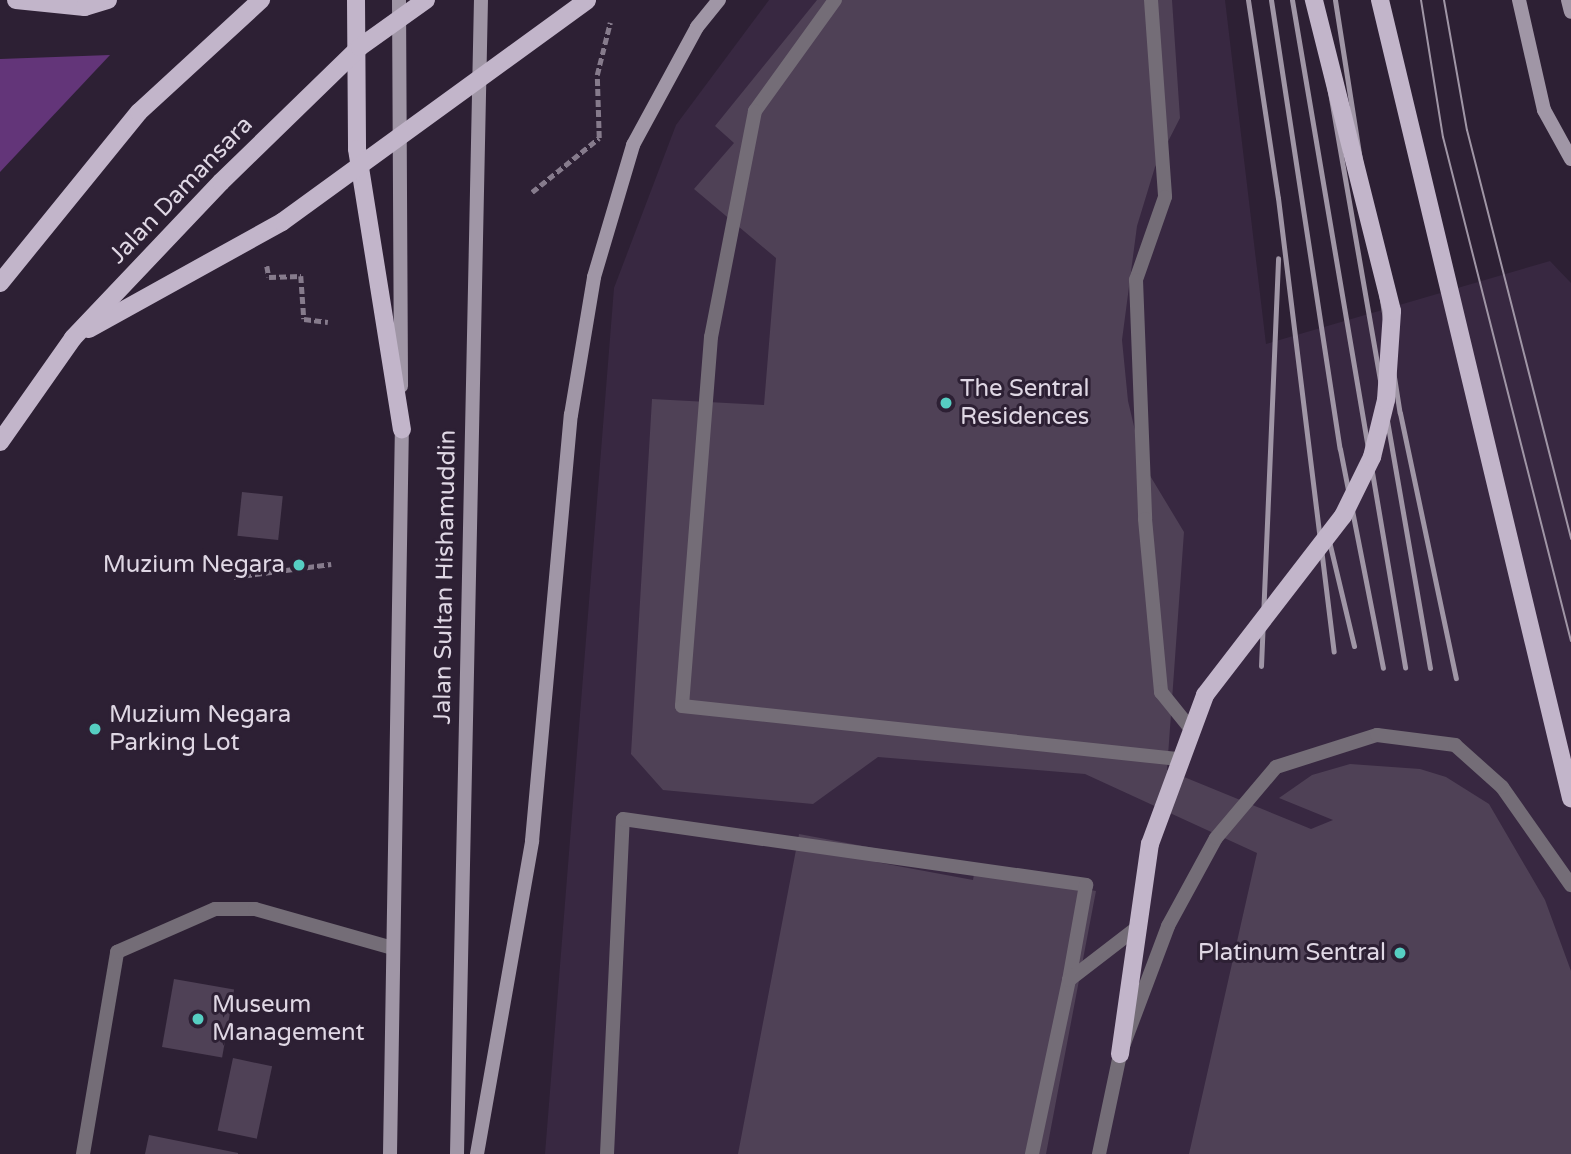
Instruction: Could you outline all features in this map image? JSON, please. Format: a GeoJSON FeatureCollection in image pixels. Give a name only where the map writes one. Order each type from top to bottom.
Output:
{"type":"FeatureCollection","features":[{"type":"Feature","properties":{"kind":"main road"},"geometry":{"type":"LineString","coordinates":[[16,0],[85,7],[108,0]]}},
{"type":"Feature","properties":{"kind":"main road"},"geometry":{"type":"LineString","coordinates":[[0,283],[139,112],[261,0]]}},
{"type":"Feature","properties":{"kind":"main road"},"geometry":{"type":"LineString","coordinates":[[356,0],[357,149],[402,429]]}},
{"type":"Feature","properties":{"kind":"main road","name":"Jalan Sultan Hishamuddin"},"geometry":{"type":"LineString","coordinates":[[390,1154],[402,429],[400,0]]}},
{"type":"Feature","properties":{"kind":"main road","name":"Jalan Damansara"},"geometry":{"type":"LineString","coordinates":[[0,442],[73,338],[221,181],[360,47],[426,0]]}},
{"type":"Feature","properties":{"kind":"main road","name":"Jalan Sultan Hishamuddin"},"geometry":{"type":"LineString","coordinates":[[457,1154],[481,0]]}},
{"type":"Feature","properties":{"kind":"main road"},"geometry":{"type":"LineString","coordinates":[[73,338],[282,222],[587,0]]}},
{"type":"Feature","properties":{"kind":"main road"},"geometry":{"type":"LineString","coordinates":[[477,1154],[532,841],[571,415],[594,277],[634,145],[697,27],[719,0]]}},
{"type":"Feature","properties":{"kind":"main road"},"geometry":{"type":"LineString","coordinates":[[1120,1054],[1134,930],[1150,844],[1191,729],[1205,695],[1343,516],[1372,457],[1386,400],[1392,311],[1314,0]]}},
{"type":"Feature","properties":{"kind":"main road"},"geometry":{"type":"LineString","coordinates":[[1380,0],[1571,798]]}},
{"type":"Feature","properties":{"kind":"main road"},"geometry":{"type":"LineString","coordinates":[[1520,0],[1544,110],[1571,159]]}},
{"type":"Feature","properties":{"kind":"main road"},"geometry":{"type":"LineString","coordinates":[[1569,0],[1571,12]]}},
{"type":"Feature","properties":{"kind":"street"},"geometry":{"type":"LineString","coordinates":[[835,0],[755,111],[711,337],[682,706],[1179,759]]}},
{"type":"Feature","properties":{"kind":"street"},"geometry":{"type":"LineString","coordinates":[[1151,0],[1165,197],[1136,280],[1145,519],[1161,692],[1191,729]]}},
{"type":"Feature","properties":{"kind":"street"},"geometry":{"type":"LineString","coordinates":[[1100,1154],[1120,1054],[1168,926],[1216,838],[1276,767],[1377,735],[1455,745],[1502,788],[1571,886]]}},
{"type":"Feature","properties":{"kind":"street"},"geometry":{"type":"LineString","coordinates":[[607,1154],[623,819],[1086,885],[1032,1154]]}},
{"type":"Feature","properties":{"kind":"street"},"geometry":{"type":"LineString","coordinates":[[83,1154],[117,952],[215,909],[255,909],[393,948]]}},
{"type":"Feature","properties":{"kind":"street"},"geometry":{"type":"LineString","coordinates":[[1069,980],[1134,930]]}},
{"type":"Feature","properties":{"kind":"path"},"geometry":{"type":"LineString","coordinates":[[533,192],[599,138],[597,75],[613,13]]}},
{"type":"Feature","properties":{"kind":"path"},"geometry":{"type":"LineString","coordinates":[[267,266],[269,277],[302,276],[304,319],[328,322]]}},
{"type":"Feature","properties":{"kind":"path"},"geometry":{"type":"LineString","coordinates":[[234,577],[331,564]]}},
{"type":"Feature","properties":{"kind":"shaded area"},"geometry":{"type":"Polygon","coordinates":[[[769,0],[1225,0],[1266,344],[1550,261],[1571,283],[1571,1154],[545,1154],[614,288],[676,125],[769,0]]]}},
{"type":"Feature","properties":{"kind":"shaded area"},"geometry":{"type":"Polygon","coordinates":[[[110,55],[0,172],[0,59],[110,55]]]}},
{"type":"Feature","properties":{"kind":"building","name":"The Sentral Residences"},"geometry":{"type":"Polygon","coordinates":[[[817,0],[1172,0],[1180,118],[1155,167],[1137,226],[1122,340],[1128,401],[1143,464],[1184,532],[1167,770],[1311,829],[1333,820],[1279,798],[1312,775],[1350,764],[1420,769],[1446,777],[1489,804],[1545,900],[1571,971],[1571,1154],[1189,1154],[1257,853],[1085,774],[878,757],[813,804],[663,790],[631,754],[652,399],[764,405],[776,258],[694,189],[734,143],[715,126],[817,0]]]}},
{"type":"Feature","properties":{"kind":"building"},"geometry":{"type":"Polygon","coordinates":[[[242,492],[283,496],[278,540],[237,536],[242,492]]]}},
{"type":"Feature","properties":{"kind":"building"},"geometry":{"type":"Polygon","coordinates":[[[799,834],[879,849],[876,862],[973,880],[975,868],[1096,891],[1046,1154],[738,1154],[799,834]]]}},
{"type":"Feature","properties":{"kind":"building","name":"Museum Management"},"geometry":{"type":"Polygon","coordinates":[[[174,979],[234,990],[222,1058],[162,1047],[174,979]]]}},
{"type":"Feature","properties":{"kind":"building"},"geometry":{"type":"Polygon","coordinates":[[[233,1058],[272,1066],[257,1139],[218,1130],[233,1058]]]}},
{"type":"Feature","properties":{"kind":"building"},"geometry":{"type":"Polygon","coordinates":[[[149,1135],[238,1153],[238,1154],[145,1154],[149,1135]]]}},
{"type":"Feature","properties":{"kind":"tram line"},"geometry":{"type":"LineString","coordinates":[[1421,0],[1443,137],[1571,641]]}},
{"type":"Feature","properties":{"kind":"tram line"},"geometry":{"type":"LineString","coordinates":[[1444,0],[1467,130],[1571,539]]}},
{"type":"Feature","properties":{"kind":"railway"},"geometry":{"type":"LineString","coordinates":[[1248,0],[1278,198],[1334,652]]}},
{"type":"Feature","properties":{"kind":"railway"},"geometry":{"type":"LineString","coordinates":[[1271,0],[1340,449],[1383,668]]}},
{"type":"Feature","properties":{"kind":"railway"},"geometry":{"type":"LineString","coordinates":[[1292,0],[1405,667]]}},
{"type":"Feature","properties":{"kind":"railway"},"geometry":{"type":"LineString","coordinates":[[1314,0],[1430,668]]}},
{"type":"Feature","properties":{"kind":"railway"},"geometry":{"type":"LineString","coordinates":[[1335,0],[1400,413],[1456,678]]}},
{"type":"Feature","properties":{"kind":"railway"},"geometry":{"type":"LineString","coordinates":[[1261,666],[1278,258]]}},
{"type":"Feature","properties":{"kind":"railway"},"geometry":{"type":"LineString","coordinates":[[1329,541],[1354,646]]}},
{"type":"Feature","properties":{"kind":"place","name":"The Sentral Residences"},"geometry":{"type":"Point","coordinates":[946,403]}},
{"type":"Feature","properties":{"kind":"place","name":"Muzium Negara"},"geometry":{"type":"Point","coordinates":[299,565]}},
{"type":"Feature","properties":{"kind":"place","name":"Muzium Negara Parking Lot"},"geometry":{"type":"Point","coordinates":[95,729]}},
{"type":"Feature","properties":{"kind":"place","name":"Platinum Sentral"},"geometry":{"type":"Point","coordinates":[1400,953]}},
{"type":"Feature","properties":{"kind":"place","name":"Museum Management"},"geometry":{"type":"Point","coordinates":[198,1019]}}]}
